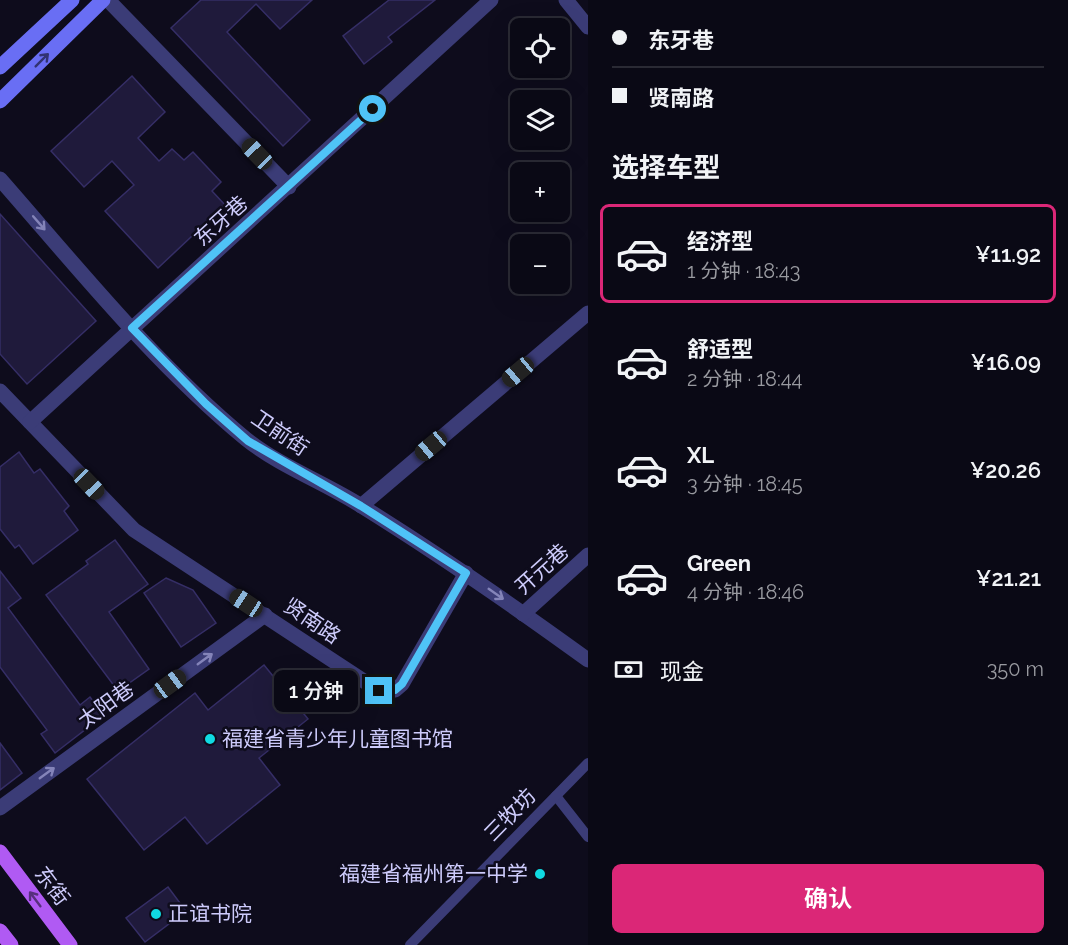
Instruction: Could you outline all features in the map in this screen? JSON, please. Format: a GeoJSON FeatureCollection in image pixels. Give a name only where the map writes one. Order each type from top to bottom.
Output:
{"type":"FeatureCollection","features":[{"type":"Feature","properties":{"kind":"main road"},"geometry":{"type":"LineString","coordinates":[[0,67],[72,0]]}},
{"type":"Feature","properties":{"kind":"main road"},"geometry":{"type":"LineString","coordinates":[[0,101],[103,0]]}},
{"type":"Feature","properties":{"kind":"main road","name":"东街"},"geometry":{"type":"LineString","coordinates":[[0,852],[70,945]]}},
{"type":"Feature","properties":{"kind":"main road"},"geometry":{"type":"LineString","coordinates":[[0,931],[11,945]]}},
{"type":"Feature","properties":{"kind":"street"},"geometry":{"type":"LineString","coordinates":[[108,0],[289,187]]}},
{"type":"Feature","properties":{"kind":"street","name":"东牙巷"},"geometry":{"type":"LineString","coordinates":[[30,422],[491,0]]}},
{"type":"Feature","properties":{"kind":"street"},"geometry":{"type":"LineString","coordinates":[[566,0],[588,27]]}},
{"type":"Feature","properties":{"kind":"street","name":"卫前街"},"geometry":{"type":"LineString","coordinates":[[0,179],[132,328],[206,404],[248,441],[361,506],[466,573],[588,660]]}},
{"type":"Feature","properties":{"kind":"street"},"geometry":{"type":"LineString","coordinates":[[361,506],[588,313]]}},
{"type":"Feature","properties":{"kind":"street","name":"贤南路"},"geometry":{"type":"LineString","coordinates":[[0,391],[134,530],[379,691],[395,690],[402,684],[466,573]]}},
{"type":"Feature","properties":{"kind":"street","name":"开元巷"},"geometry":{"type":"LineString","coordinates":[[523,614],[588,555]]}},
{"type":"Feature","properties":{"kind":"street","name":"太阳巷"},"geometry":{"type":"LineString","coordinates":[[0,808],[265,615]]}},
{"type":"Feature","properties":{"kind":"lane","name":"三牧坊"},"geometry":{"type":"LineString","coordinates":[[410,945],[588,763]]}},
{"type":"Feature","properties":{"kind":"lane"},"geometry":{"type":"LineString","coordinates":[[556,796],[588,837]]}},
{"type":"Feature","properties":{"kind":"building"},"geometry":{"type":"Polygon","coordinates":[[[201,0],[312,0],[280,29],[256,4],[227,32],[310,120],[283,146],[171,28],[201,0]]]}},
{"type":"Feature","properties":{"kind":"building"},"geometry":{"type":"Polygon","coordinates":[[[389,0],[435,0],[388,37],[392,42],[364,64],[343,36],[389,0]]]}},
{"type":"Feature","properties":{"kind":"building"},"geometry":{"type":"Polygon","coordinates":[[[132,76],[165,112],[138,138],[159,161],[172,149],[184,160],[193,152],[221,182],[212,191],[225,205],[158,268],[105,211],[134,185],[112,161],[84,187],[51,151],[132,76]]]}},
{"type":"Feature","properties":{"kind":"building"},"geometry":{"type":"Polygon","coordinates":[[[0,214],[96,321],[27,384],[0,354],[0,214]]]}},
{"type":"Feature","properties":{"kind":"building"},"geometry":{"type":"Polygon","coordinates":[[[19,452],[34,473],[40,469],[69,506],[64,511],[78,530],[33,564],[19,545],[15,548],[0,529],[0,467],[19,452]]]}},
{"type":"Feature","properties":{"kind":"building"},"geometry":{"type":"Polygon","coordinates":[[[115,540],[148,584],[109,612],[149,669],[118,691],[46,595],[88,564],[86,561],[115,540]]]}},
{"type":"Feature","properties":{"kind":"building"},"geometry":{"type":"Polygon","coordinates":[[[0,571],[21,598],[8,608],[80,705],[90,697],[104,715],[55,753],[41,734],[47,730],[0,667],[0,571]]]}},
{"type":"Feature","properties":{"kind":"building"},"geometry":{"type":"Polygon","coordinates":[[[166,578],[193,590],[216,623],[181,647],[144,593],[166,578]]]}},
{"type":"Feature","properties":{"kind":"building","name":"福建省青少年儿童图书馆"},"geometry":{"type":"Polygon","coordinates":[[[264,665],[308,719],[259,758],[280,785],[207,844],[185,817],[144,850],[87,779],[195,693],[208,710],[264,665]]]}},
{"type":"Feature","properties":{"kind":"building"},"geometry":{"type":"Polygon","coordinates":[[[0,743],[22,773],[0,790],[0,743]]]}},
{"type":"Feature","properties":{"kind":"building","name":"正谊书院"},"geometry":{"type":"Polygon","coordinates":[[[168,887],[186,911],[145,942],[126,918],[168,887]]]}},
{"type":"Feature","properties":{"kind":"place","name":"福建省青少年儿童图书馆"},"geometry":{"type":"Point","coordinates":[210,739]}},
{"type":"Feature","properties":{"kind":"place","name":"福建省福州第一中学"},"geometry":{"type":"Point","coordinates":[540,874]}},
{"type":"Feature","properties":{"kind":"place","name":"正谊书院"},"geometry":{"type":"Point","coordinates":[156,914]}},
{"type":"Feature","properties":{"kind":"route"},"geometry":{"type":"LineString","coordinates":[[373,109],[132,328],[206,404],[248,441],[361,506],[466,573],[402,684],[395,690],[379,691]]}}]}
